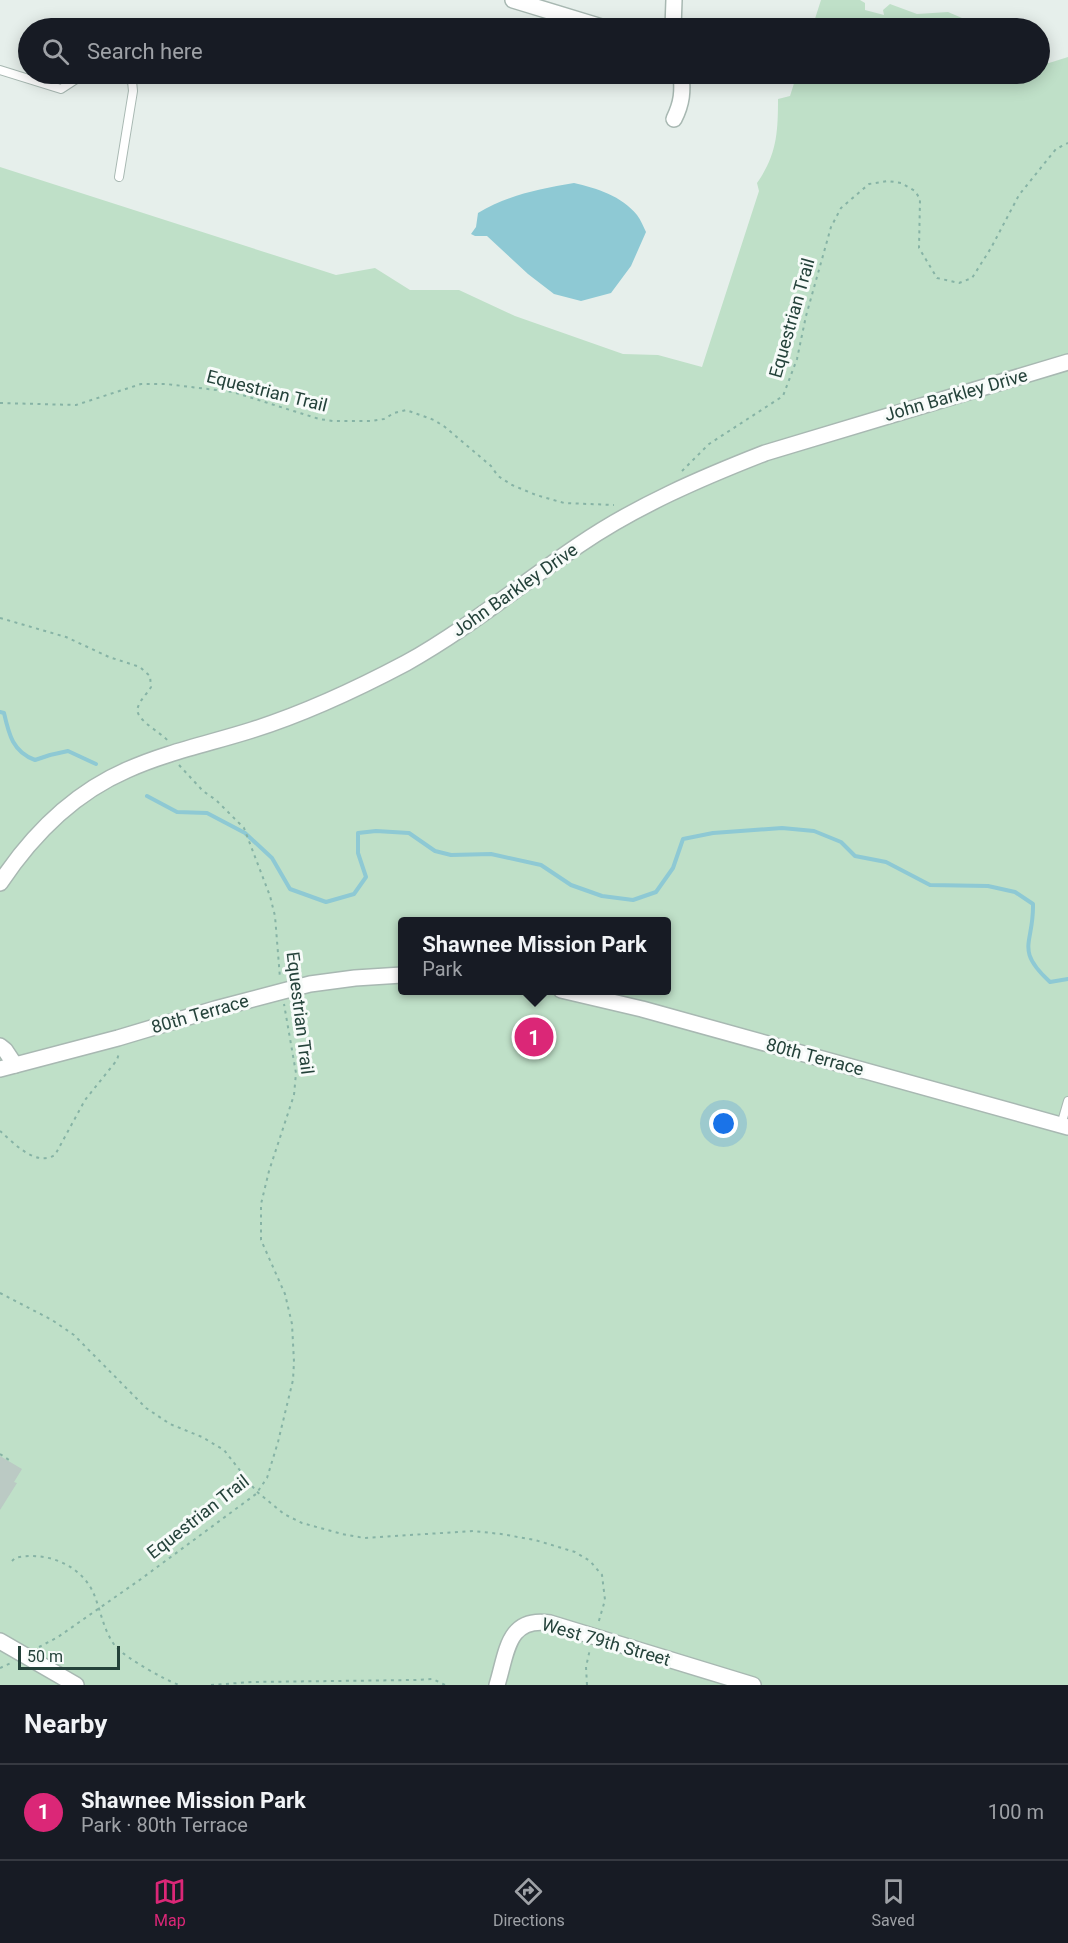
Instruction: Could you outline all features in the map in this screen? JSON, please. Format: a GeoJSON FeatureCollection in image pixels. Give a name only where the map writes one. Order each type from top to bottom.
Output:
{"type":"FeatureCollection","features":[{"type":"Feature","properties":{"kind":"street"},"geometry":{"type":"LineString","coordinates":[[513,0],[572,18]]}},
{"type":"Feature","properties":{"kind":"street"},"geometry":{"type":"LineString","coordinates":[[673,18],[674,0]]}},
{"type":"Feature","properties":{"kind":"street"},"geometry":{"type":"LineString","coordinates":[[674,119],[681,106],[682,84]]}},
{"type":"Feature","properties":{"kind":"street","name":"John Barkley Drive"},"geometry":{"type":"LineString","coordinates":[[0,883],[42,829],[74,801],[104,782],[127,770],[304,711],[408,662],[459,630],[608,526],[670,493],[765,453],[1068,362]]}},
{"type":"Feature","properties":{"kind":"street","name":"80th Terrace"},"geometry":{"type":"LineString","coordinates":[[0,1069],[310,984],[398,975]]}},
{"type":"Feature","properties":{"kind":"street","name":"80th Terrace"},"geometry":{"type":"LineString","coordinates":[[582,995],[642,1009],[1065,1126]]}},
{"type":"Feature","properties":{"kind":"street"},"geometry":{"type":"LineString","coordinates":[[0,1046],[6,1050],[15,1065]]}},
{"type":"Feature","properties":{"kind":"street","name":"West 79th Street"},"geometry":{"type":"LineString","coordinates":[[497,1685],[512,1634],[519,1627],[538,1621],[753,1685]]}},
{"type":"Feature","properties":{"kind":"street"},"geometry":{"type":"LineString","coordinates":[[0,1641],[76,1685]]}},
{"type":"Feature","properties":{"kind":"lane"},"geometry":{"type":"LineString","coordinates":[[0,70],[18,76]]}},
{"type":"Feature","properties":{"kind":"lane"},"geometry":{"type":"LineString","coordinates":[[45,84],[61,89],[69,84]]}},
{"type":"Feature","properties":{"kind":"lane"},"geometry":{"type":"LineString","coordinates":[[119,177],[132,84]]}},
{"type":"Feature","properties":{"kind":"lane"},"geometry":{"type":"LineString","coordinates":[[1065,1126],[1068,1101]]}},
{"type":"Feature","properties":{"kind":"path","name":"Equestrian Trail"},"geometry":{"type":"LineString","coordinates":[[676,476],[709,444],[783,396],[798,359],[806,316],[831,227],[841,207],[859,191],[869,184],[888,181],[901,183],[915,191],[920,199],[919,248],[937,278],[959,283],[968,280],[977,272],[1019,195],[1056,149],[1068,143]]}},
{"type":"Feature","properties":{"kind":"path","name":"Equestrian Trail"},"geometry":{"type":"LineString","coordinates":[[0,403],[76,405],[141,384],[166,384],[233,392],[319,419],[333,421],[384,419],[406,410],[434,420],[445,427],[491,466],[498,476],[512,485],[564,503],[615,505]]}},
{"type":"Feature","properties":{"kind":"path","name":"Equestrian Trail"},"geometry":{"type":"LineString","coordinates":[[0,618],[66,637],[109,657],[140,667],[150,676],[151,687],[138,705],[139,718],[164,736],[180,766],[203,791],[216,800],[244,828],[270,896],[275,916],[282,991],[296,1073],[294,1095],[263,1194],[260,1222],[261,1240],[281,1284],[292,1323],[293,1380],[267,1478],[257,1492],[166,1561],[58,1637],[0,1668]]}},
{"type":"Feature","properties":{"kind":"path"},"geometry":{"type":"LineString","coordinates":[[0,1131],[26,1153],[42,1159],[55,1155],[85,1100],[117,1060],[118,1038]]}},
{"type":"Feature","properties":{"kind":"path"},"geometry":{"type":"LineString","coordinates":[[0,1293],[52,1320],[74,1335],[146,1408],[158,1417],[224,1450],[257,1492],[284,1514],[302,1523],[364,1538],[473,1531],[535,1540],[575,1552],[590,1561],[602,1575],[605,1600],[596,1629]]}},
{"type":"Feature","properties":{"kind":"path"},"geometry":{"type":"LineString","coordinates":[[0,1454],[9,1460]]}},
{"type":"Feature","properties":{"kind":"path"},"geometry":{"type":"LineString","coordinates":[[12,1561],[21,1557],[33,1556],[57,1560],[68,1565],[88,1583],[102,1622],[115,1646],[124,1654],[179,1685]]}},
{"type":"Feature","properties":{"kind":"path"},"geometry":{"type":"LineString","coordinates":[[587,1685],[588,1656]]}},
{"type":"Feature","properties":{"kind":"path"},"geometry":{"type":"LineString","coordinates":[[211,1685],[252,1682],[395,1681],[433,1678],[445,1685]]}},
{"type":"Feature","properties":{"kind":"green space"},"geometry":{"type":"Polygon","coordinates":[[[821,0],[860,0],[865,3],[865,10],[884,15],[883,10],[890,4],[917,14],[948,12],[962,18],[815,18],[821,0]]]}},
{"type":"Feature","properties":{"kind":"green space"},"geometry":{"type":"Polygon","coordinates":[[[1068,57],[1068,1685],[0,1685],[0,167],[336,275],[375,268],[410,290],[459,290],[515,316],[623,354],[658,355],[702,367],[759,191],[757,183],[769,163],[775,143],[778,99],[790,96],[794,84],[1050,84],[1050,63],[1068,57]]]}},
{"type":"Feature","properties":{"kind":"water"},"geometry":{"type":"Polygon","coordinates":[[[574,183],[600,190],[624,203],[637,215],[646,232],[631,266],[611,293],[581,301],[554,294],[528,274],[487,236],[471,234],[476,227],[478,213],[489,207],[524,194],[574,183]]]}},
{"type":"Feature","properties":{"kind":"building"},"geometry":{"type":"Polygon","coordinates":[[[0,1456],[22,1469],[14,1482],[17,1483],[0,1510],[0,1456]]]}},
{"type":"Feature","properties":{"kind":"waterway"},"geometry":{"type":"LineString","coordinates":[[0,712],[4,713],[13,742],[28,757],[35,760],[68,751],[96,764]]}},
{"type":"Feature","properties":{"kind":"waterway"},"geometry":{"type":"LineString","coordinates":[[147,796],[177,812],[207,813],[245,833],[272,858],[290,889],[326,902],[354,894],[366,877],[358,853],[358,833],[376,831],[409,833],[435,851],[451,855],[491,854],[541,865],[571,885],[602,896],[633,900],[656,892],[673,868],[683,839],[713,833],[782,828],[814,831],[841,842],[855,856],[886,862],[930,885],[988,886],[1015,892],[1033,904],[1028,946],[1032,962],[1050,982],[1068,979]]}},
{"type":"Feature","properties":{"kind":"place","name":"Shawnee Mission Park"},"geometry":{"type":"Point","coordinates":[534,1037]}}]}
